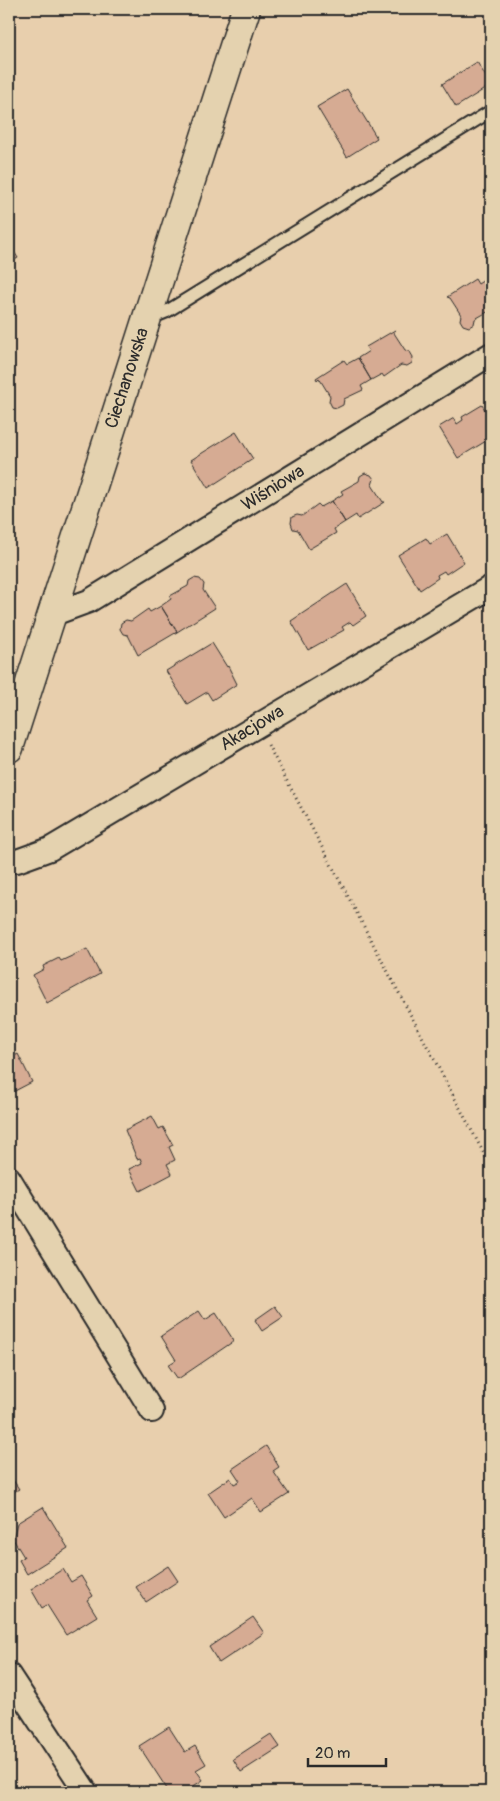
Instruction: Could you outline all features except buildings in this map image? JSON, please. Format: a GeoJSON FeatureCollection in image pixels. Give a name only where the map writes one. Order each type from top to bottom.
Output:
{"type":"FeatureCollection","features":[{"type":"Feature","properties":{"kind":"street","name":"Ciechanowska"},"geometry":{"type":"LineString","coordinates":[[9,748],[246,9]]}},
{"type":"Feature","properties":{"kind":"street","name":"Wiśniowa"},"geometry":{"type":"LineString","coordinates":[[51,615],[89,601],[491,354]]}},
{"type":"Feature","properties":{"kind":"street","name":"Akacjowa"},"geometry":{"type":"LineString","coordinates":[[9,860],[17,861],[50,849],[491,587]]}},
{"type":"Feature","properties":{"kind":"street"},"geometry":{"type":"LineString","coordinates":[[9,1178],[152,1411]]}},
{"type":"Feature","properties":{"kind":"street"},"geometry":{"type":"LineString","coordinates":[[9,1675],[86,1792]]}},
{"type":"Feature","properties":{"kind":"lane"},"geometry":{"type":"LineString","coordinates":[[145,321],[166,312],[491,112]]}},
{"type":"Feature","properties":{"kind":"path"},"geometry":{"type":"LineString","coordinates":[[257,725],[491,1167]]}}]}
